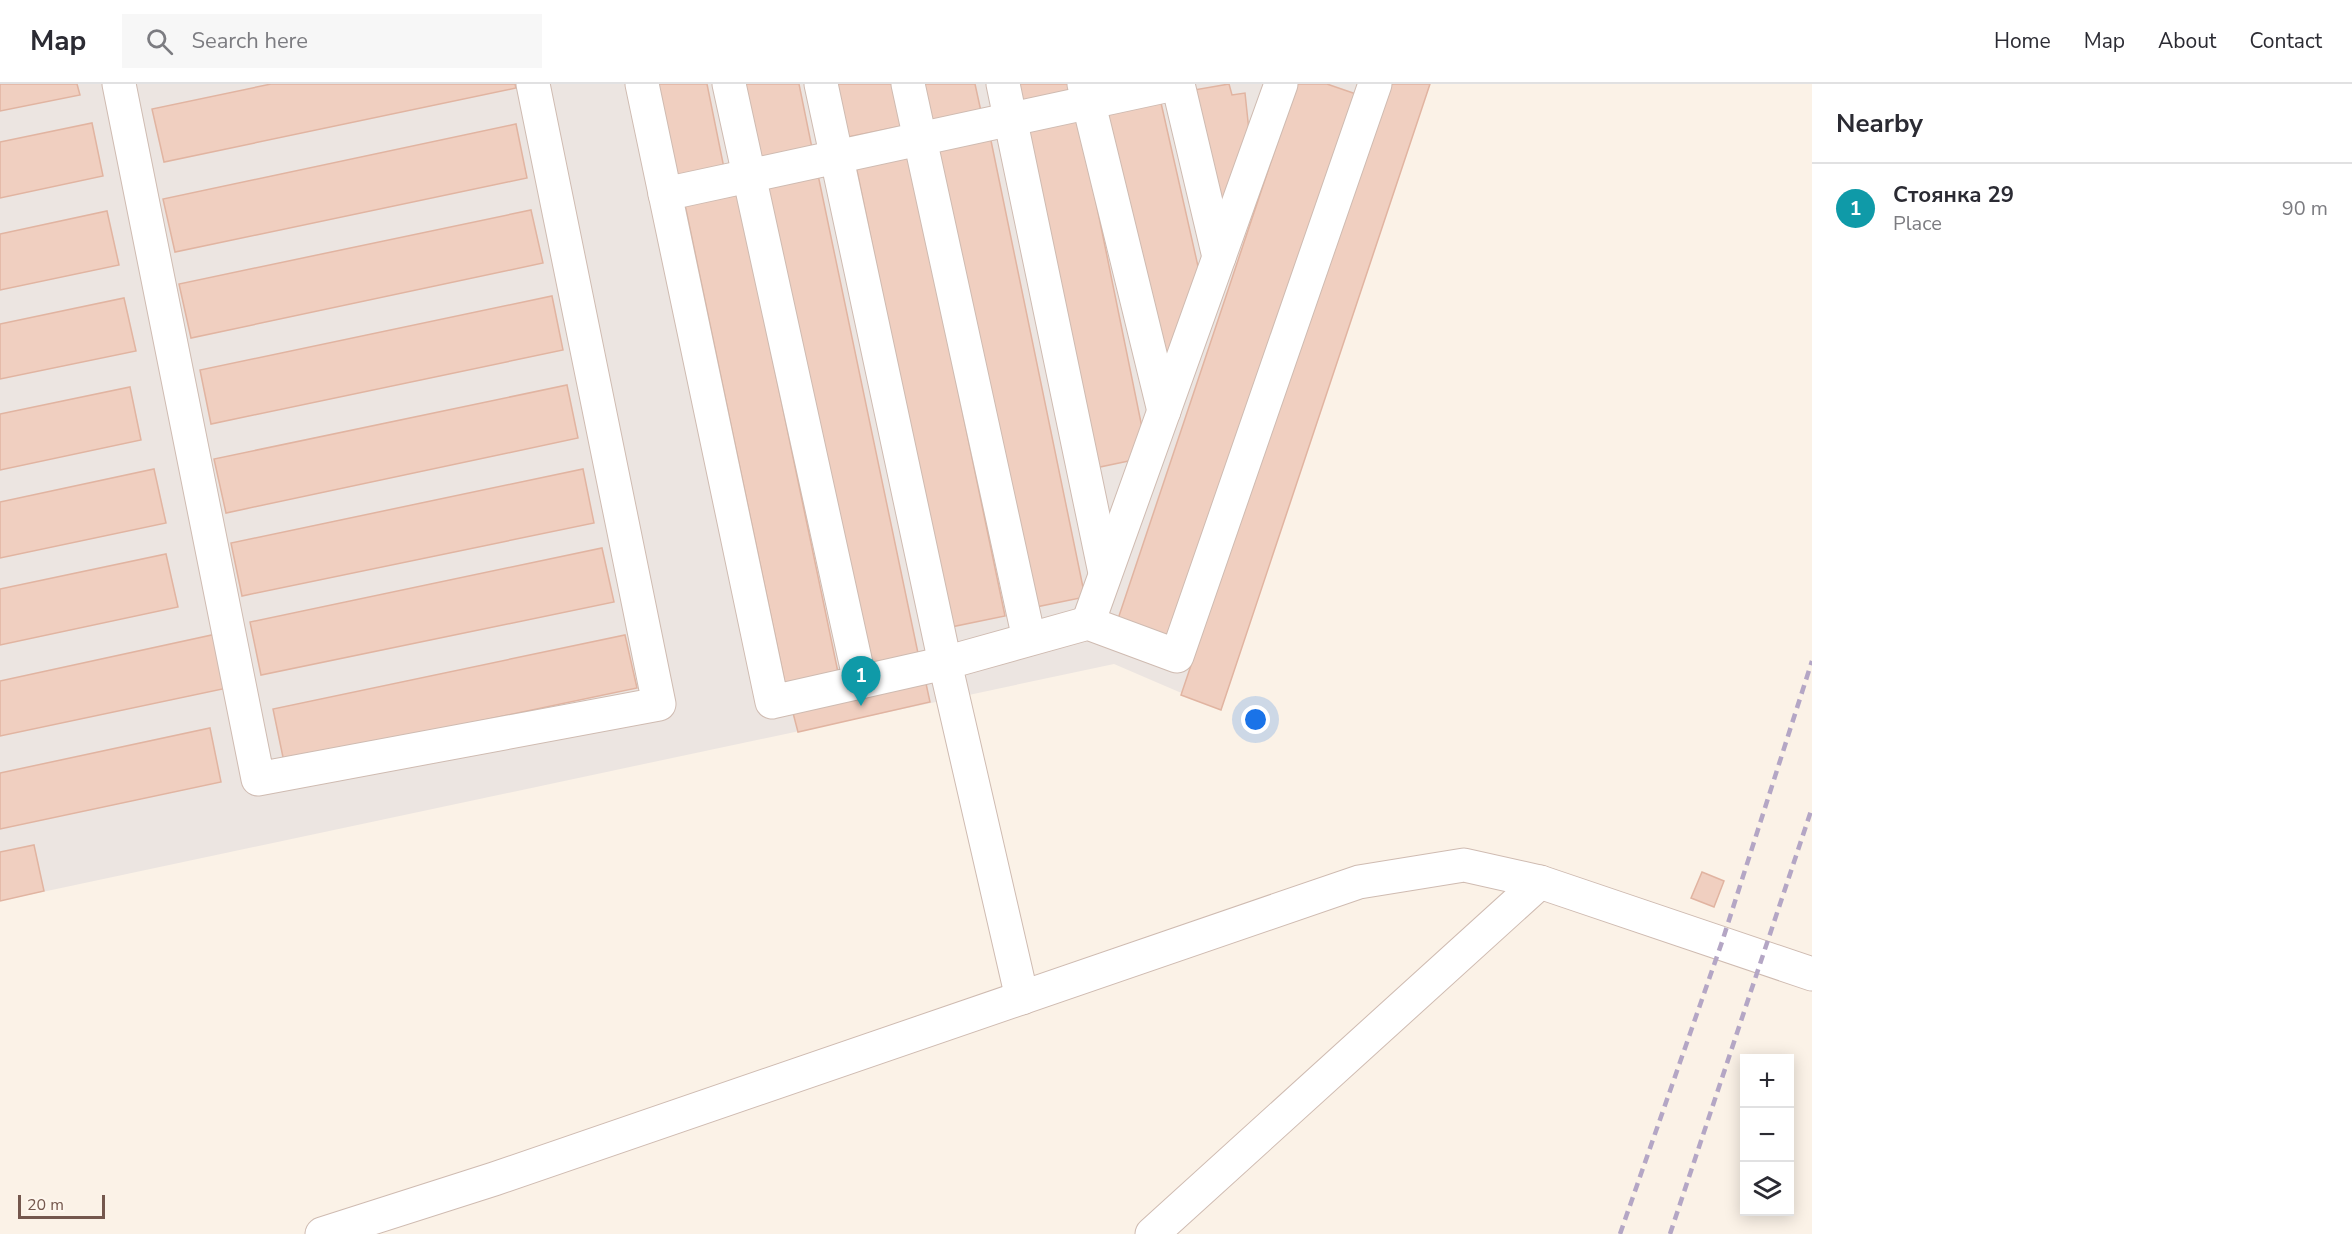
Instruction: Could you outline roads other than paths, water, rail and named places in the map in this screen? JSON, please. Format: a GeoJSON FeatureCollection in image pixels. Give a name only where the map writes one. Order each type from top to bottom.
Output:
{"type":"FeatureCollection","features":[{"type":"Feature","properties":{"kind":"street"},"geometry":{"type":"LineString","coordinates":[[119,84],[258,780],[659,704],[533,84]]}},
{"type":"Feature","properties":{"kind":"street"},"geometry":{"type":"LineString","coordinates":[[642,84],[772,702],[945,663],[1088,623],[1177,656],[1370,86]]}},
{"type":"Feature","properties":{"kind":"street"},"geometry":{"type":"LineString","coordinates":[[729,84],[860,682]]}},
{"type":"Feature","properties":{"kind":"street"},"geometry":{"type":"LineString","coordinates":[[820,84],[945,663],[1023,998]]}},
{"type":"Feature","properties":{"kind":"street"},"geometry":{"type":"LineString","coordinates":[[908,84],[1029,639]]}},
{"type":"Feature","properties":{"kind":"street"},"geometry":{"type":"LineString","coordinates":[[1003,84],[1105,573]]}},
{"type":"Feature","properties":{"kind":"street"},"geometry":{"type":"LineString","coordinates":[[665,194],[1010,118],[1086,93],[1176,84],[1219,257]]}},
{"type":"Feature","properties":{"kind":"street"},"geometry":{"type":"LineString","coordinates":[[1088,623],[1219,257],[1274,92]]}},
{"type":"Feature","properties":{"kind":"street"},"geometry":{"type":"LineString","coordinates":[[1086,93],[1164,411]]}},
{"type":"Feature","properties":{"kind":"street"},"geometry":{"type":"LineString","coordinates":[[322,1234],[494,1179],[1359,882],[1464,865],[1540,882],[1812,974]]}},
{"type":"Feature","properties":{"kind":"street"},"geometry":{"type":"LineString","coordinates":[[1152,1234],[1540,882]]}},
{"type":"Feature","properties":{"kind":"railway"},"geometry":{"type":"LineString","coordinates":[[1620,1234],[1722,942],[1812,661]]}},
{"type":"Feature","properties":{"kind":"railway"},"geometry":{"type":"LineString","coordinates":[[1670,1234],[1812,808]]}},
{"type":"Feature","properties":{"kind":"place","name":"Стоянка 29"},"geometry":{"type":"Point","coordinates":[861,706]}}]}
